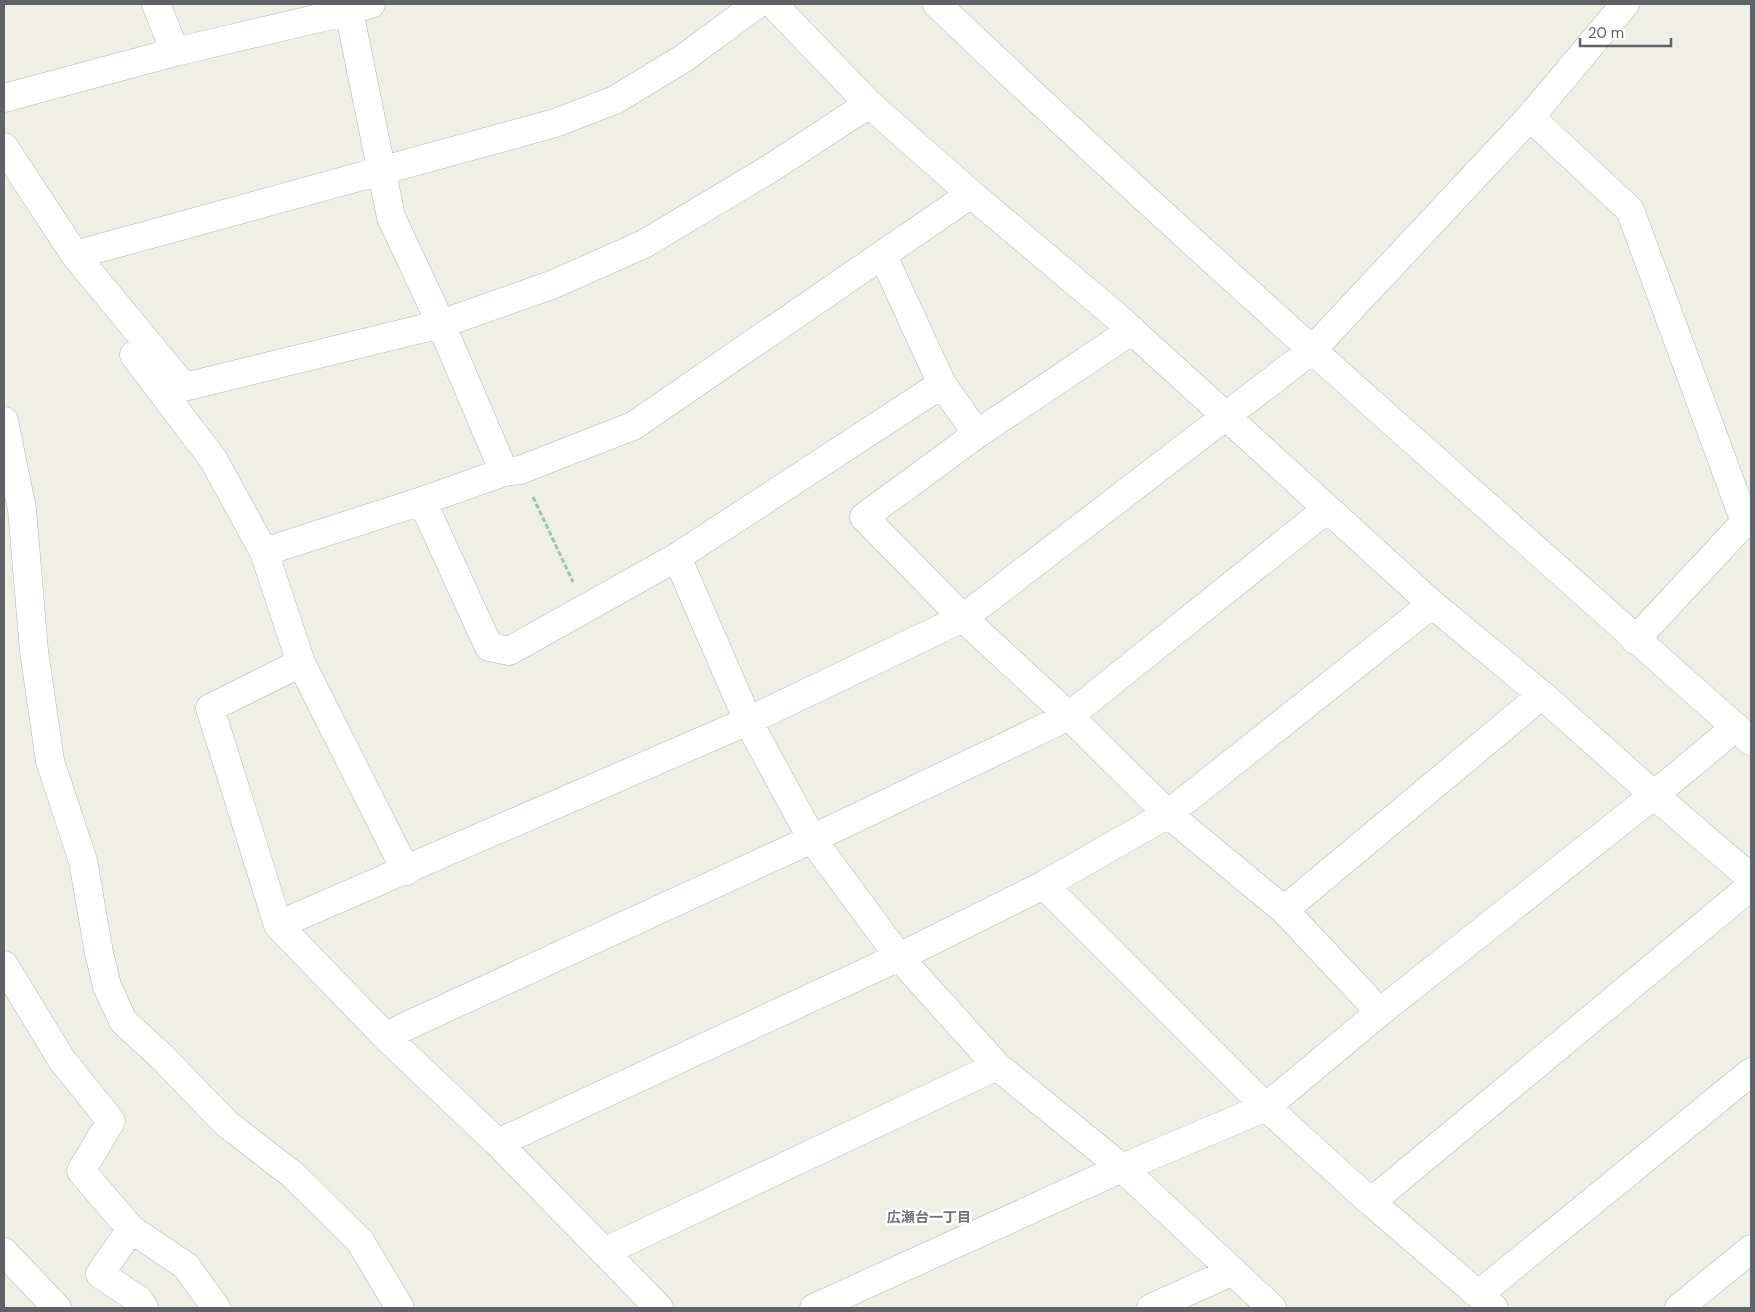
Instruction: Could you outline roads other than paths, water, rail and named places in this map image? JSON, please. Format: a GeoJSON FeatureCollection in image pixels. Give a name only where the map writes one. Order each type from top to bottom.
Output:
{"type":"FeatureCollection","features":[{"type":"Feature","properties":{"kind":"street"},"geometry":{"type":"LineString","coordinates":[[156,4],[176,52]]}},
{"type":"Feature","properties":{"kind":"street"},"geometry":{"type":"LineString","coordinates":[[75,254],[555,122],[615,100],[684,58],[757,4]]}},
{"type":"Feature","properties":{"kind":"street"},"geometry":{"type":"LineString","coordinates":[[773,4],[869,104],[971,194],[1132,330],[1432,604],[1542,695],[1751,878]]}},
{"type":"Feature","properties":{"kind":"street"},"geometry":{"type":"LineString","coordinates":[[814,1308],[1122,1168],[1266,1107],[1380,1012],[1654,795],[1743,734],[1635,640],[1312,350],[1044,105],[937,4]]}},
{"type":"Feature","properties":{"kind":"street"},"geometry":{"type":"LineString","coordinates":[[278,925],[748,721],[963,618],[1312,350],[1530,117],[1625,4]]}},
{"type":"Feature","properties":{"kind":"street"},"geometry":{"type":"LineString","coordinates":[[4,98],[176,52],[360,8],[381,170],[392,217],[504,472]]}},
{"type":"Feature","properties":{"kind":"street"},"geometry":{"type":"LineString","coordinates":[[4,147],[75,254],[184,387],[440,324],[554,284],[644,244],[771,168],[869,104]]}},
{"type":"Feature","properties":{"kind":"street"},"geometry":{"type":"LineString","coordinates":[[1530,117],[1630,210],[1748,521],[1635,640]]}},
{"type":"Feature","properties":{"kind":"street"},"geometry":{"type":"LineString","coordinates":[[4,182],[214,459],[264,552],[301,663],[406,871]]}},
{"type":"Feature","properties":{"kind":"street"},"geometry":{"type":"LineString","coordinates":[[264,552],[422,501],[504,472],[520,470],[633,426],[971,194]]}},
{"type":"Feature","properties":{"kind":"street"},"geometry":{"type":"LineString","coordinates":[[882,256],[942,384],[977,434]]}},
{"type":"Feature","properties":{"kind":"street"},"geometry":{"type":"LineString","coordinates":[[1132,330],[977,434],[864,517],[963,618],[1069,716],[1168,814],[1284,910],[1380,1012]]}},
{"type":"Feature","properties":{"kind":"street"},"geometry":{"type":"LineString","coordinates":[[422,501],[489,647],[509,651],[677,557],[942,384]]}},
{"type":"Feature","properties":{"kind":"street"},"geometry":{"type":"LineString","coordinates":[[4,422],[22,509],[34,651],[50,761],[83,861],[99,953],[107,986],[123,1021],[162,1057],[227,1124],[292,1175],[360,1241],[400,1308]]}},
{"type":"Feature","properties":{"kind":"street"},"geometry":{"type":"LineString","coordinates":[[385,1036],[812,839],[1069,716],[1327,508]]}},
{"type":"Feature","properties":{"kind":"street"},"geometry":{"type":"LineString","coordinates":[[677,557],[748,721],[812,839],[899,957],[997,1066],[1122,1168],[1272,1308]]}},
{"type":"Feature","properties":{"kind":"street"},"geometry":{"type":"LineString","coordinates":[[498,1143],[899,957],[1044,885],[1168,814],[1432,604]]}},
{"type":"Feature","properties":{"kind":"street"},"geometry":{"type":"LineString","coordinates":[[301,663],[210,708],[278,925],[385,1036],[498,1143],[659,1308]]}},
{"type":"Feature","properties":{"kind":"street"},"geometry":{"type":"LineString","coordinates":[[1284,910],[1542,695]]}},
{"type":"Feature","properties":{"kind":"street"},"geometry":{"type":"LineString","coordinates":[[1044,885],[1266,1107],[1371,1202],[1486,1301],[1751,1072]]}},
{"type":"Feature","properties":{"kind":"street"},"geometry":{"type":"LineString","coordinates":[[1371,1202],[1751,886]]}},
{"type":"Feature","properties":{"kind":"street"},"geometry":{"type":"LineString","coordinates":[[4,964],[62,1060],[111,1121],[80,1171],[131,1229],[186,1266],[216,1308]]}},
{"type":"Feature","properties":{"kind":"street"},"geometry":{"type":"LineString","coordinates":[[604,1252],[997,1066]]}},
{"type":"Feature","properties":{"kind":"street"},"geometry":{"type":"LineString","coordinates":[[131,1229],[100,1274],[139,1300],[144,1308]]}},
{"type":"Feature","properties":{"kind":"street"},"geometry":{"type":"LineString","coordinates":[[1679,1308],[1751,1249]]}},
{"type":"Feature","properties":{"kind":"street"},"geometry":{"type":"LineString","coordinates":[[4,1252],[57,1308]]}},
{"type":"Feature","properties":{"kind":"street"},"geometry":{"type":"LineString","coordinates":[[1151,1308],[1233,1270]]}},
{"type":"Feature","properties":{"kind":"district","name":"広瀬台一丁目"},"geometry":{"type":"Point","coordinates":[929,1217]}}]}
